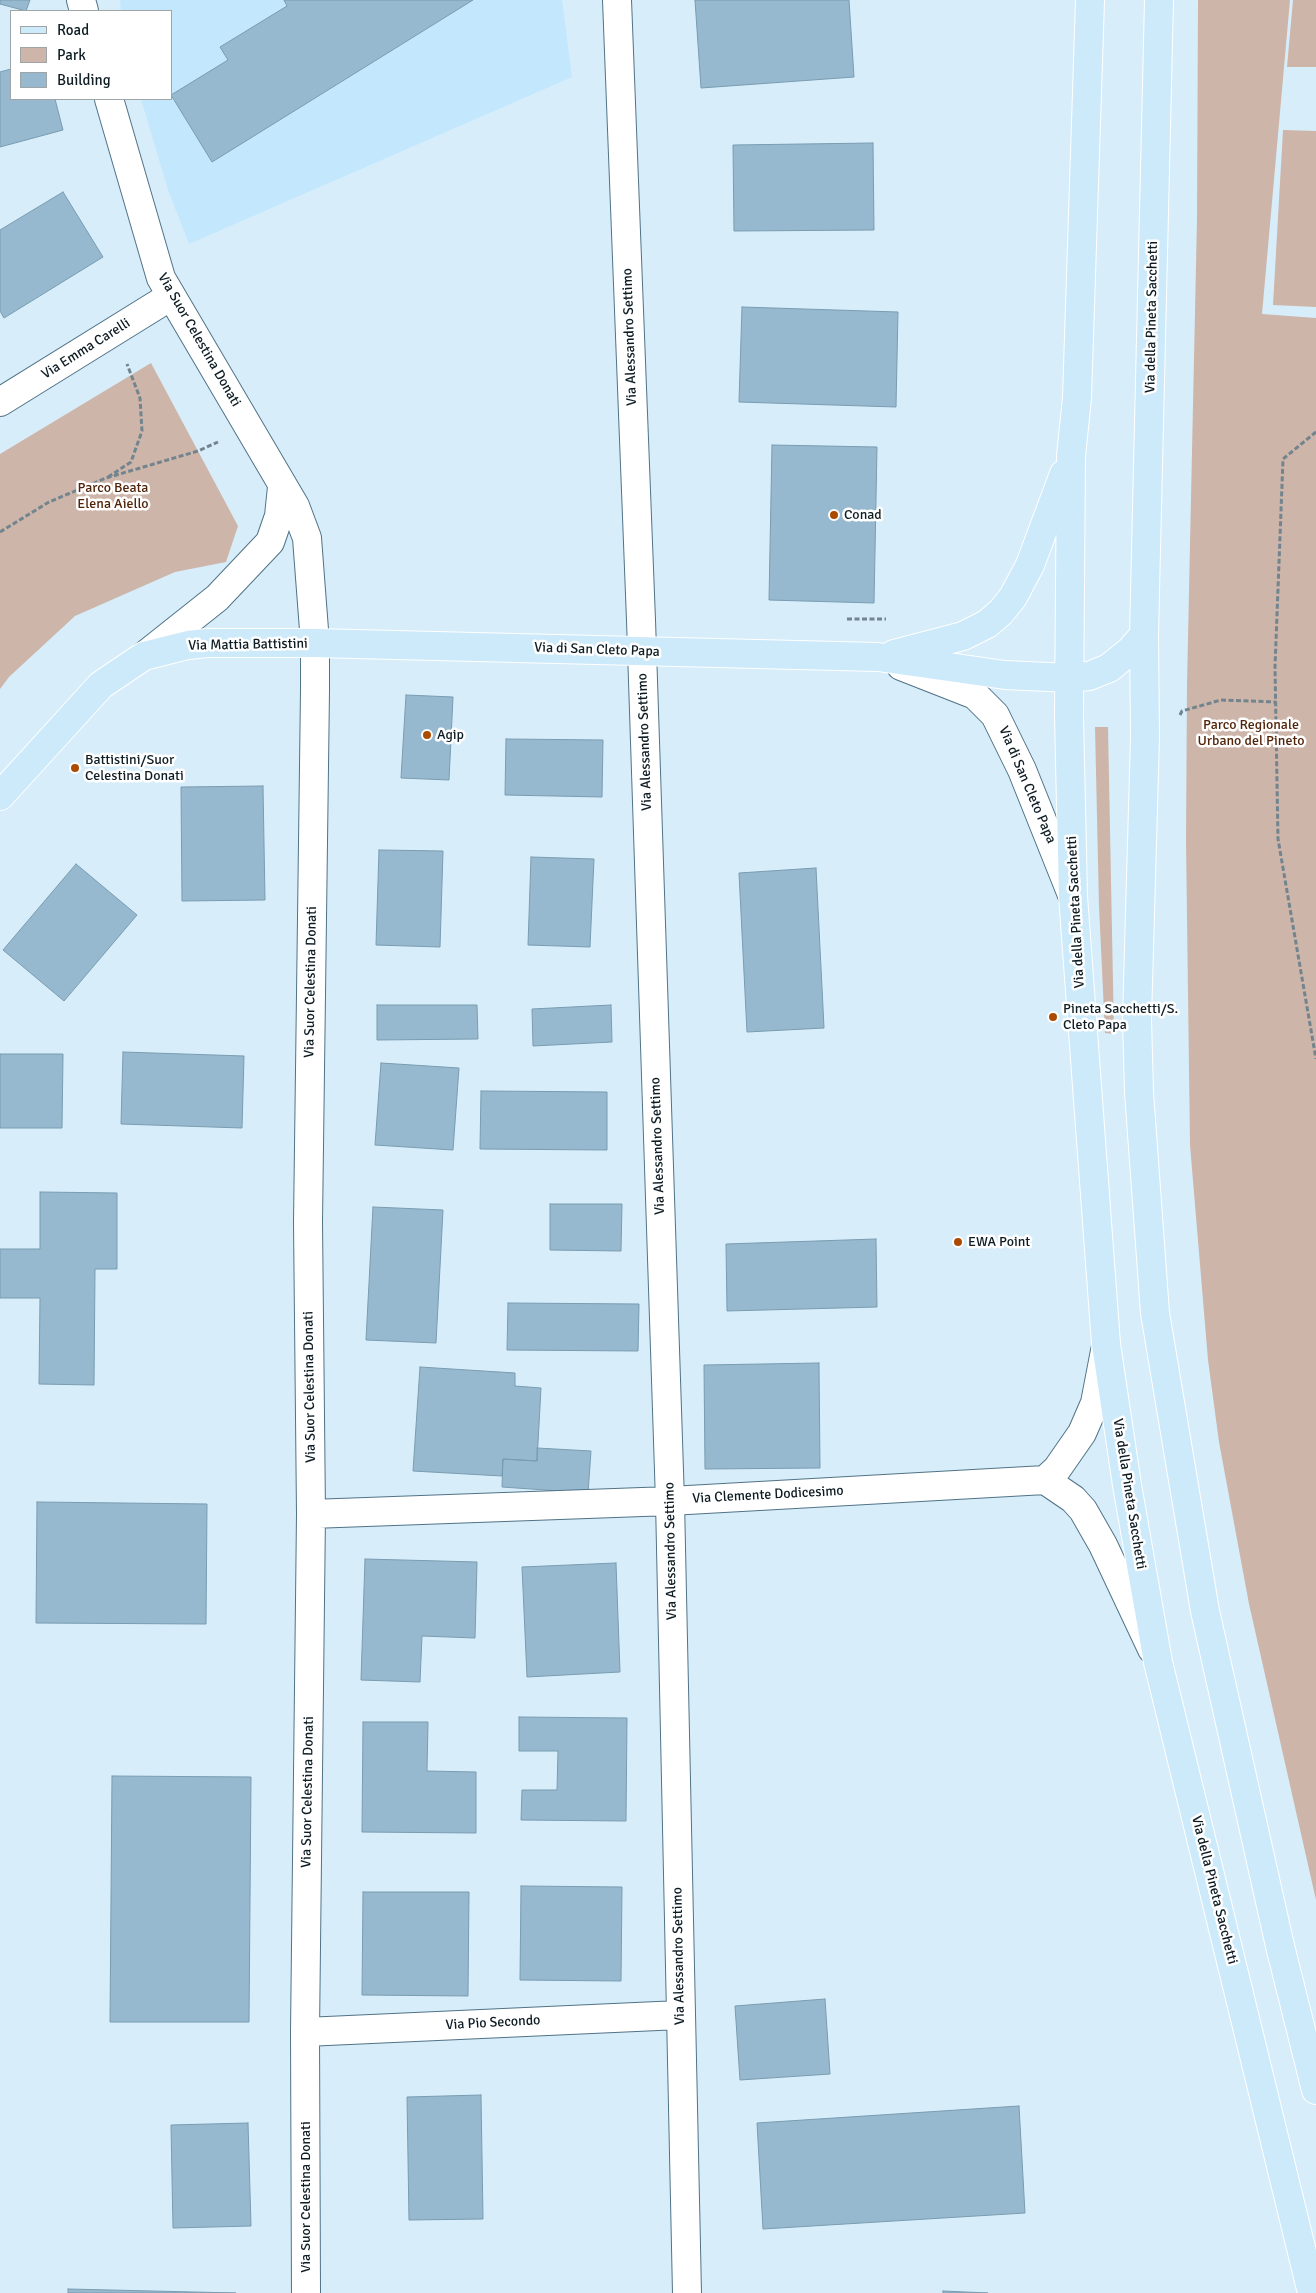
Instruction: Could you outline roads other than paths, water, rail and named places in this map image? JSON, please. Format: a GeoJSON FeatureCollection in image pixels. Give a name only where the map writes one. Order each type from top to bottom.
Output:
{"type":"FeatureCollection","features":[{"type":"Feature","properties":{"kind":"main road","name":"Via della Pineta Sacchetti"},"geometry":{"type":"LineString","coordinates":[[1090,0],[1078,372],[1071,456],[1070,678],[1072,896],[1106,1344],[1127,1486],[1158,1662],[1312,2293]]}},
{"type":"Feature","properties":{"kind":"main road","name":"Via della Pineta Sacchetti"},"geometry":{"type":"LineString","coordinates":[[1159,0],[1144,635],[1145,737],[1137,1019],[1139,1092],[1155,1314],[1206,1611],[1280,1946],[1316,2090]]}},
{"type":"Feature","properties":{"kind":"main road","name":"Via della Pineta Sacchetti"},"geometry":{"type":"LineString","coordinates":[[878,657],[924,648],[963,636],[987,624],[1001,612],[1013,597],[1030,565],[1071,456]]}},
{"type":"Feature","properties":{"kind":"main road"},"geometry":{"type":"LineString","coordinates":[[1070,678],[1089,676],[1109,668],[1130,651],[1144,635]]}},
{"type":"Feature","properties":{"kind":"main road","name":"Via Mattia Battistini"},"geometry":{"type":"LineString","coordinates":[[0,796],[92,692],[112,676],[144,656],[168,649],[207,643],[315,643]]}},
{"type":"Feature","properties":{"kind":"main road","name":"Via di San Cleto Papa"},"geometry":{"type":"LineString","coordinates":[[315,643],[878,657],[1005,675],[1070,678]]}},
{"type":"Feature","properties":{"kind":"street","name":"Via Alessandro Settimo"},"geometry":{"type":"LineString","coordinates":[[617,0],[642,651],[670,1501],[687,2293]]}},
{"type":"Feature","properties":{"kind":"street","name":"Via Suor Celestina Donati"},"geometry":{"type":"LineString","coordinates":[[109,100],[158,270],[171,296],[299,514],[307,538],[315,643],[308,1222],[311,1514],[305,2032],[306,2293]]}},
{"type":"Feature","properties":{"kind":"street","name":"Via Emma Carelli"},"geometry":{"type":"LineString","coordinates":[[0,402],[171,296]]}},
{"type":"Feature","properties":{"kind":"street"},"geometry":{"type":"LineString","coordinates":[[144,656],[217,598],[270,542],[279,516],[282,487]]}},
{"type":"Feature","properties":{"kind":"street","name":"Via di San Cleto Papa"},"geometry":{"type":"LineString","coordinates":[[878,657],[975,695],[995,715],[1022,770],[1072,896]]}},
{"type":"Feature","properties":{"kind":"street"},"geometry":{"type":"LineString","coordinates":[[1106,1344],[1094,1403],[1082,1433],[1057,1469],[1045,1480],[1073,1499],[1083,1510],[1103,1544],[1158,1662]]}},
{"type":"Feature","properties":{"kind":"street","name":"Via Clemente Dodicesimo"},"geometry":{"type":"LineString","coordinates":[[311,1514],[670,1501],[1045,1480]]}},
{"type":"Feature","properties":{"kind":"street","name":"Via Pio Secondo"},"geometry":{"type":"LineString","coordinates":[[305,2032],[680,2014]]}},
{"type":"Feature","properties":{"kind":"place","name":"Conad"},"geometry":{"type":"Point","coordinates":[834,515]}},
{"type":"Feature","properties":{"kind":"place","name":"Agip"},"geometry":{"type":"Point","coordinates":[427,735]}},
{"type":"Feature","properties":{"kind":"place","name":"Battistini/Suor Celestina Donati"},"geometry":{"type":"Point","coordinates":[75,768]}},
{"type":"Feature","properties":{"kind":"place","name":"Pineta Sacchetti/S. Cleto Papa"},"geometry":{"type":"Point","coordinates":[1053,1017]}},
{"type":"Feature","properties":{"kind":"place","name":"EWA Point"},"geometry":{"type":"Point","coordinates":[958,1242]}},
{"type":"Feature","properties":{"kind":"park label","name":"Parco Beata Elena Aiello"},"geometry":{"type":"Point","coordinates":[113,496]}},
{"type":"Feature","properties":{"kind":"park label","name":"Parco Regionale Urbano del Pineto"},"geometry":{"type":"Point","coordinates":[1251,734]}}]}
